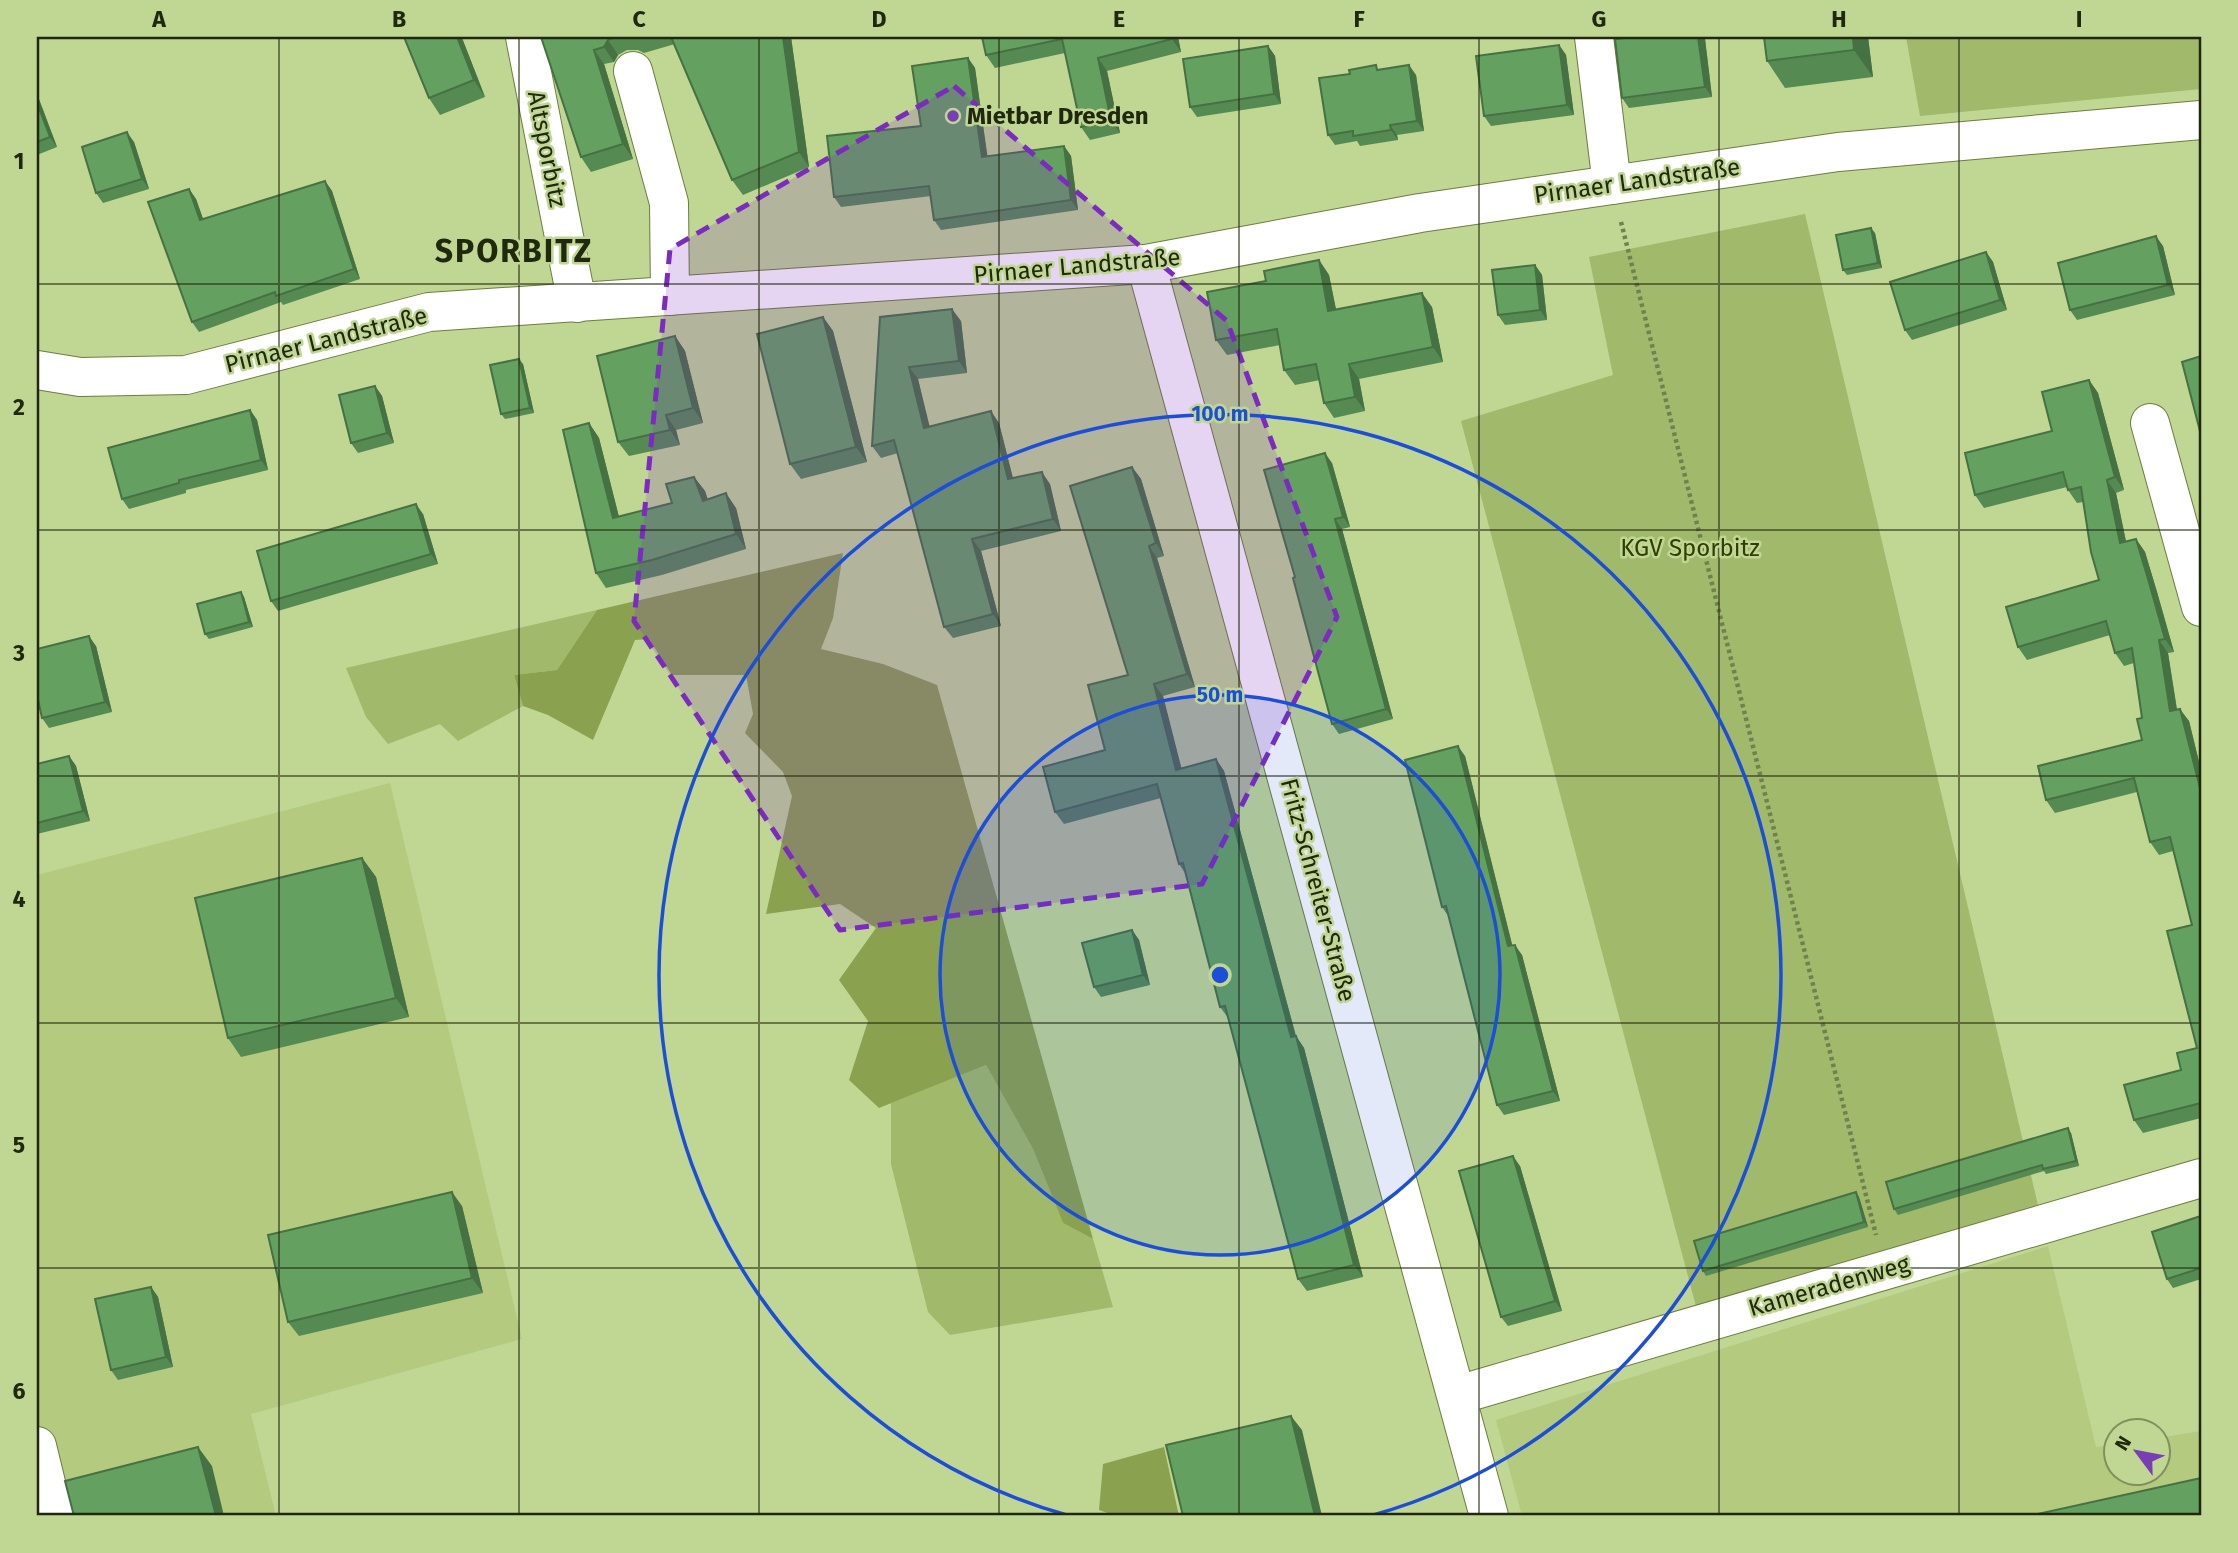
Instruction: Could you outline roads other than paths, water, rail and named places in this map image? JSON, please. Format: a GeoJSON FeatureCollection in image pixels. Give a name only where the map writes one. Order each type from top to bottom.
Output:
{"type":"FeatureCollection","features":[{"type":"Feature","properties":{"kind":"street","name":"Altsporbitz"},"geometry":{"type":"LineString","coordinates":[[525,37],[577,303]]}},
{"type":"Feature","properties":{"kind":"street"},"geometry":{"type":"LineString","coordinates":[[1594,37],[1612,185]]}},
{"type":"Feature","properties":{"kind":"street"},"geometry":{"type":"LineString","coordinates":[[633,71],[669,203],[670,296]]}},
{"type":"Feature","properties":{"kind":"street","name":"Pirnaer Landstraße"},"geometry":{"type":"LineString","coordinates":[[37,370],[80,377],[186,375],[429,312],[1146,264],[1420,213],[1838,152],[2201,120]]}},
{"type":"Feature","properties":{"kind":"street","name":"Fritz-Schreiter-Straße"},"geometry":{"type":"LineString","coordinates":[[1146,264],[1489,1516]]}},
{"type":"Feature","properties":{"kind":"street"},"geometry":{"type":"LineString","coordinates":[[2150,423],[2201,607]]}},
{"type":"Feature","properties":{"kind":"street","name":"Kameradenweg"},"geometry":{"type":"LineString","coordinates":[[1458,1395],[2201,1178]]}},
{"type":"Feature","properties":{"kind":"street"},"geometry":{"type":"LineString","coordinates":[[37,1446],[54,1516]]}},
{"type":"Feature","properties":{"kind":"place","name":"Mietbar Dresden"},"geometry":{"type":"Point","coordinates":[953,116]}},
{"type":"Feature","properties":{"kind":"district","name":"SPORBITZ"},"geometry":{"type":"Point","coordinates":[514,251]}},
{"type":"Feature","properties":{"kind":"park label","name":"KGV Sporbitz"},"geometry":{"type":"Point","coordinates":[1690,548]}}]}
